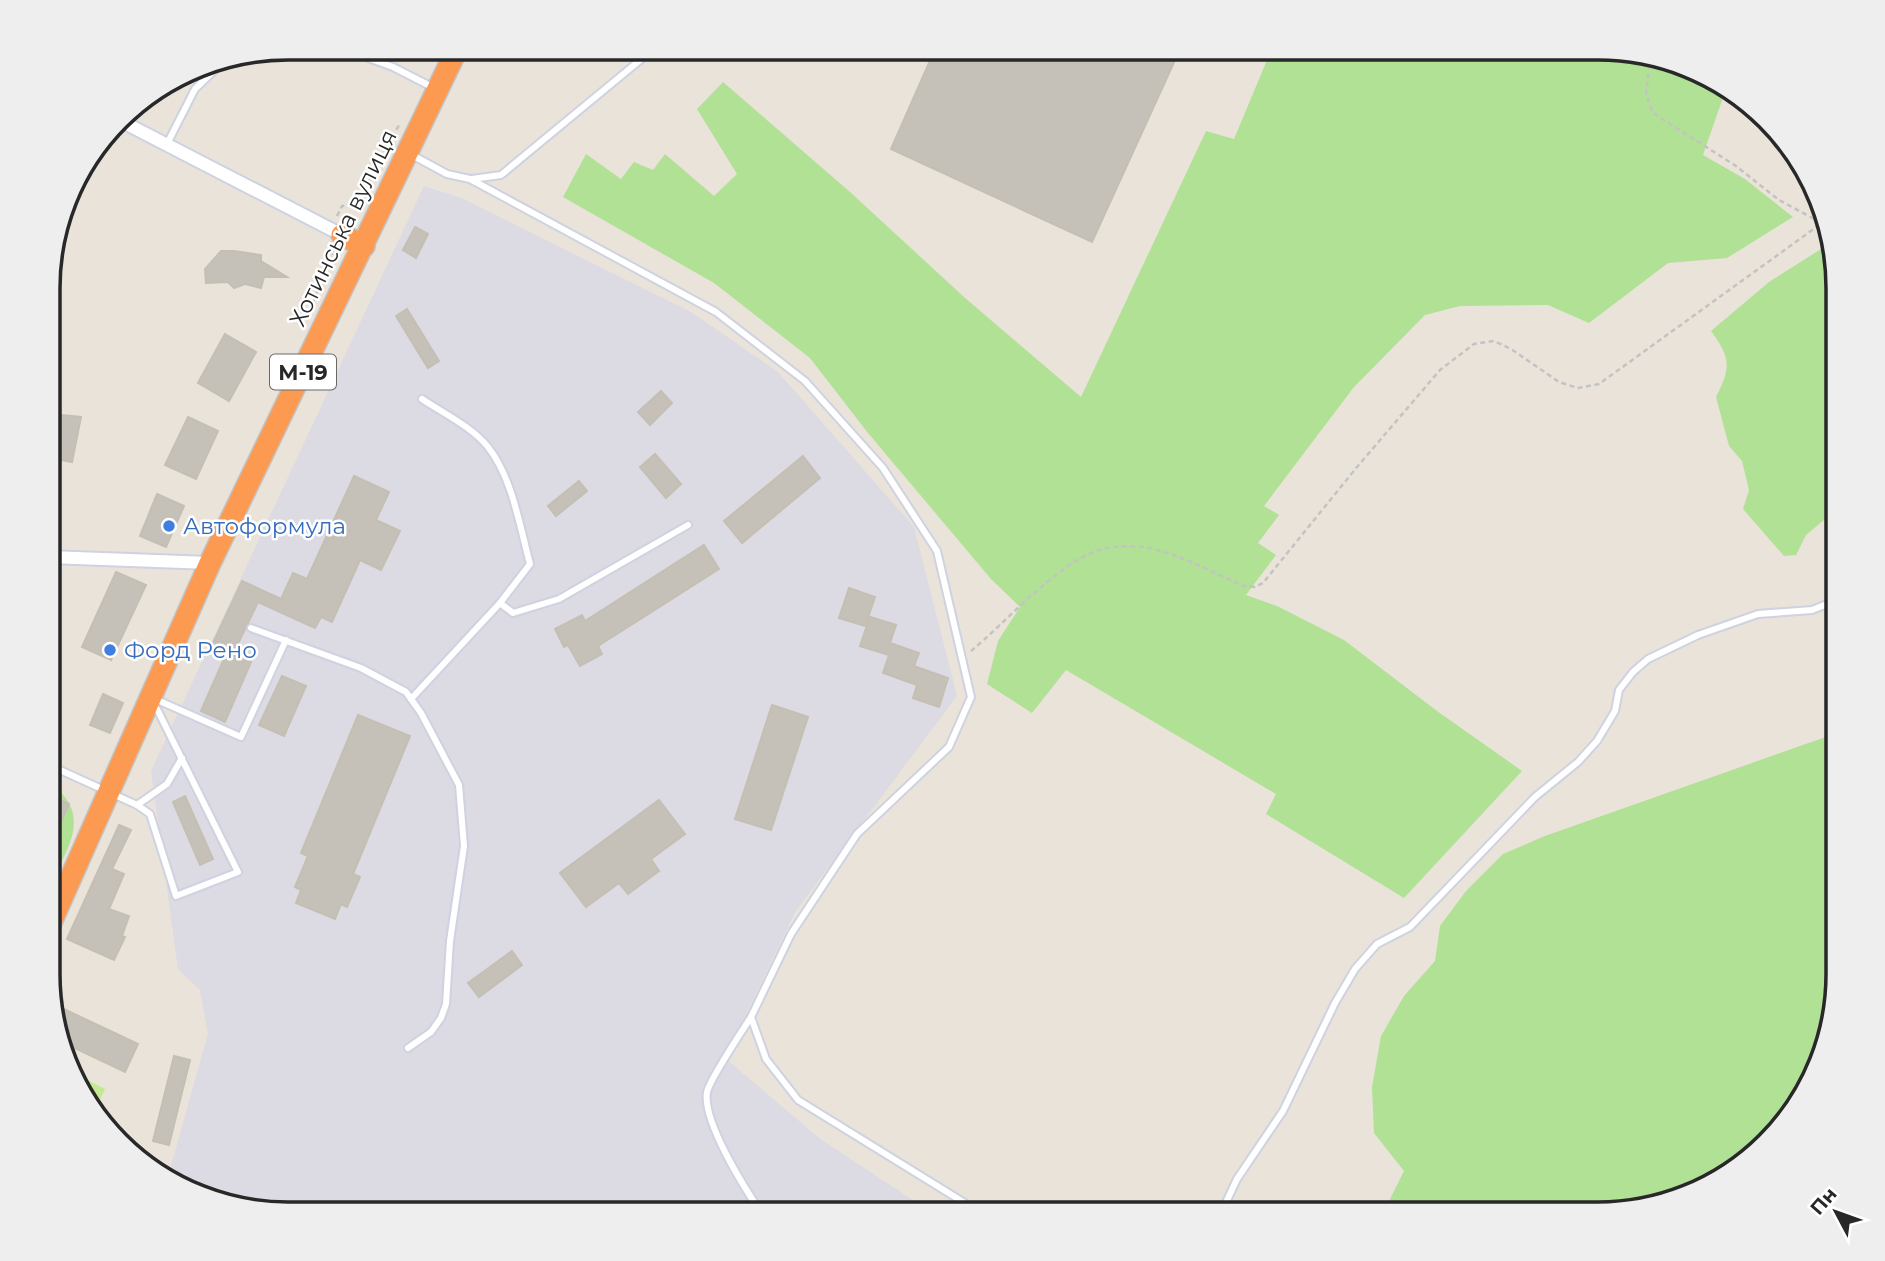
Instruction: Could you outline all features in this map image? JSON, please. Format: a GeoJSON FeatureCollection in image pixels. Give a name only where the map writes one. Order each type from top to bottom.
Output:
{"type":"FeatureCollection","features":[{"type":"Feature","properties":{"kind":"highway","name":"Хотинська вулиця"},"geometry":{"type":"LineString","coordinates":[[60,902],[210,563],[452,60]]}},
{"type":"Feature","properties":{"kind":"highway"},"geometry":{"type":"LineString","coordinates":[[342,235],[364,246]]}},
{"type":"Feature","properties":{"kind":"street"},"geometry":{"type":"LineString","coordinates":[[128,125],[342,235]]}},
{"type":"Feature","properties":{"kind":"street"},"geometry":{"type":"LineString","coordinates":[[60,557],[210,563]]}},
{"type":"Feature","properties":{"kind":"lane"},"geometry":{"type":"LineString","coordinates":[[374,60],[438,90]]}},
{"type":"Feature","properties":{"kind":"lane"},"geometry":{"type":"LineString","coordinates":[[470,180],[501,175],[640,60]]}},
{"type":"Feature","properties":{"kind":"lane"},"geometry":{"type":"LineString","coordinates":[[167,144],[195,89],[212,73]]}},
{"type":"Feature","properties":{"kind":"lane"},"geometry":{"type":"LineString","coordinates":[[409,153],[447,174],[470,180],[716,312],[805,381],[883,468],[937,551],[971,697],[949,747],[857,834],[791,934],[751,1017],[707,1091],[709,1114],[736,1176],[754,1202]]}},
{"type":"Feature","properties":{"kind":"lane"},"geometry":{"type":"LineString","coordinates":[[411,699],[500,603],[530,564],[512,495],[488,447],[422,399]]}},
{"type":"Feature","properties":{"kind":"lane"},"geometry":{"type":"LineString","coordinates":[[500,603],[513,613],[559,599],[688,525]]}},
{"type":"Feature","properties":{"kind":"lane"},"geometry":{"type":"LineString","coordinates":[[1226,1201],[1237,1178],[1283,1111],[1354,969],[1377,944],[1410,927],[1535,797],[1578,762],[1597,741],[1615,711],[1619,690],[1633,672],[1648,659],[1699,635],[1758,614],[1812,610],[1825,605]]}},
{"type":"Feature","properties":{"kind":"lane"},"geometry":{"type":"LineString","coordinates":[[251,628],[361,668],[405,692],[421,713],[459,785],[464,846],[450,941],[446,1004],[441,1018],[431,1032],[408,1048]]}},
{"type":"Feature","properties":{"kind":"lane"},"geometry":{"type":"LineString","coordinates":[[152,697],[241,737],[286,640]]}},
{"type":"Feature","properties":{"kind":"lane"},"geometry":{"type":"LineString","coordinates":[[60,770],[137,805],[150,814],[176,895],[238,872],[152,697]]}},
{"type":"Feature","properties":{"kind":"lane"},"geometry":{"type":"LineString","coordinates":[[137,805],[167,784],[181,758]]}},
{"type":"Feature","properties":{"kind":"lane"},"geometry":{"type":"LineString","coordinates":[[751,1017],[766,1059],[798,1100],[962,1201]]}},
{"type":"Feature","properties":{"kind":"path"},"geometry":{"type":"LineString","coordinates":[[1649,66],[1646,95],[1653,113],[1736,166],[1779,200],[1815,219]]}},
{"type":"Feature","properties":{"kind":"path"},"geometry":{"type":"LineString","coordinates":[[963,658],[1061,571],[1097,551],[1120,547],[1148,548],[1182,558],[1244,586],[1255,587],[1263,583],[1440,370],[1474,344],[1494,341],[1511,349],[1559,382],[1578,388],[1599,383],[1817,225]]}},
{"type":"Feature","properties":{"kind":"shaded area"},"geometry":{"type":"Polygon","coordinates":[[[424,186],[461,198],[691,312],[778,372],[914,527],[957,696],[795,912],[725,1058],[819,1138],[915,1202],[288,1202],[243,1197],[187,1178],[170,1168],[208,1034],[200,990],[178,969],[151,771],[424,186]]]}},
{"type":"Feature","properties":{"kind":"green space"},"geometry":{"type":"Polygon","coordinates":[[[1267,60],[1627,61],[1685,77],[1723,97],[1703,155],[1745,179],[1793,217],[1727,258],[1668,263],[1589,323],[1548,305],[1460,306],[1425,315],[1354,387],[1264,506],[1279,515],[1258,543],[1276,555],[1246,595],[1277,606],[1344,640],[1522,771],[1404,898],[1266,814],[1276,794],[1066,670],[1032,713],[987,684],[998,641],[1020,607],[991,579],[868,433],[810,358],[714,283],[563,197],[586,154],[621,179],[634,162],[653,170],[665,154],[714,196],[737,174],[697,109],[723,82],[850,192],[964,297],[1081,397],[1206,131],[1234,139],[1267,60]]]}},
{"type":"Feature","properties":{"kind":"green space"},"geometry":{"type":"Polygon","coordinates":[[[1822,248],[1825,273],[1825,519],[1806,535],[1796,555],[1784,556],[1743,509],[1749,490],[1742,461],[1729,446],[1716,397],[1727,363],[1711,331],[1769,282],[1822,248]]]}},
{"type":"Feature","properties":{"kind":"green space"},"geometry":{"type":"Polygon","coordinates":[[[1825,737],[1825,988],[1821,1018],[1802,1074],[1787,1100],[1759,1135],[1711,1171],[1671,1189],[1612,1201],[1389,1201],[1404,1171],[1374,1133],[1372,1087],[1381,1036],[1404,996],[1435,961],[1440,926],[1466,891],[1503,854],[1545,836],[1825,737]]]}},
{"type":"Feature","properties":{"kind":"green space"},"geometry":{"type":"Polygon","coordinates":[[[60,791],[71,807],[74,819],[73,832],[60,864],[60,791]]]}},
{"type":"Feature","properties":{"kind":"green space"},"geometry":{"type":"Polygon","coordinates":[[[86,1079],[105,1089],[99,1101],[86,1079]]]}},
{"type":"Feature","properties":{"kind":"building"},"geometry":{"type":"Polygon","coordinates":[[[930,60],[1175,60],[1092,242],[891,149],[930,60]]]}},
{"type":"Feature","properties":{"kind":"building"},"geometry":{"type":"Polygon","coordinates":[[[415,227],[428,234],[416,258],[403,250],[415,227]]]}},
{"type":"Feature","properties":{"kind":"building"},"geometry":{"type":"Polygon","coordinates":[[[221,251],[261,255],[261,261],[287,277],[264,277],[261,288],[245,284],[234,288],[228,282],[206,283],[205,269],[221,251]]]}},
{"type":"Feature","properties":{"kind":"building"},"geometry":{"type":"Polygon","coordinates":[[[407,309],[439,361],[428,368],[396,316],[407,309]]]}},
{"type":"Feature","properties":{"kind":"building"},"geometry":{"type":"Polygon","coordinates":[[[225,334],[256,352],[229,401],[198,383],[225,334]]]}},
{"type":"Feature","properties":{"kind":"building"},"geometry":{"type":"Polygon","coordinates":[[[661,391],[672,403],[650,425],[638,412],[661,391]]]}},
{"type":"Feature","properties":{"kind":"building"},"geometry":{"type":"Polygon","coordinates":[[[60,415],[81,417],[72,462],[60,460],[60,415]]]}},
{"type":"Feature","properties":{"kind":"building"},"geometry":{"type":"Polygon","coordinates":[[[188,417],[218,431],[196,479],[165,465],[188,417]]]}},
{"type":"Feature","properties":{"kind":"building"},"geometry":{"type":"Polygon","coordinates":[[[655,454],[681,484],[666,498],[640,467],[655,454]]]}},
{"type":"Feature","properties":{"kind":"building"},"geometry":{"type":"Polygon","coordinates":[[[803,456],[820,478],[742,543],[724,521],[803,456]]]}},
{"type":"Feature","properties":{"kind":"building"},"geometry":{"type":"Polygon","coordinates":[[[354,476],[389,492],[376,520],[400,531],[381,570],[360,560],[332,622],[321,617],[315,628],[258,602],[233,654],[251,662],[225,722],[201,711],[227,652],[212,645],[242,581],[281,599],[293,573],[307,579],[354,476]]]}},
{"type":"Feature","properties":{"kind":"building"},"geometry":{"type":"Polygon","coordinates":[[[579,481],[587,491],[556,516],[548,506],[579,481]]]}},
{"type":"Feature","properties":{"kind":"building"},"geometry":{"type":"Polygon","coordinates":[[[157,494],[184,506],[166,547],[140,536],[157,494]]]}},
{"type":"Feature","properties":{"kind":"building"},"geometry":{"type":"Polygon","coordinates":[[[704,545],[719,569],[598,646],[602,654],[580,666],[568,645],[564,647],[555,629],[582,615],[585,621],[704,545]]]}},
{"type":"Feature","properties":{"kind":"building"},"geometry":{"type":"Polygon","coordinates":[[[116,572],[146,585],[111,660],[82,647],[116,572]]]}},
{"type":"Feature","properties":{"kind":"building"},"geometry":{"type":"Polygon","coordinates":[[[849,588],[875,597],[865,626],[839,618],[849,588]]]}},
{"type":"Feature","properties":{"kind":"building"},"geometry":{"type":"Polygon","coordinates":[[[870,617],[896,625],[890,643],[919,653],[914,666],[948,678],[939,707],[913,698],[917,685],[883,673],[889,655],[860,646],[870,617]]]}},
{"type":"Feature","properties":{"kind":"building"},"geometry":{"type":"Polygon","coordinates":[[[282,676],[306,686],[284,736],[259,725],[282,676]]]}},
{"type":"Feature","properties":{"kind":"building"},"geometry":{"type":"Polygon","coordinates":[[[103,694],[123,703],[110,733],[90,725],[103,694]]]}},
{"type":"Feature","properties":{"kind":"building"},"geometry":{"type":"Polygon","coordinates":[[[772,705],[808,717],[771,830],[735,819],[772,705]]]}},
{"type":"Feature","properties":{"kind":"building"},"geometry":{"type":"Polygon","coordinates":[[[358,715],[410,736],[353,874],[360,877],[347,907],[341,904],[335,919],[296,903],[301,890],[295,887],[308,856],[301,853],[358,715]]]}},
{"type":"Feature","properties":{"kind":"building"},"geometry":{"type":"Polygon","coordinates":[[[185,796],[213,859],[200,865],[173,802],[185,796]]]}},
{"type":"Feature","properties":{"kind":"building"},"geometry":{"type":"Polygon","coordinates":[[[60,800],[69,804],[60,823],[60,800]]]}},
{"type":"Feature","properties":{"kind":"building"},"geometry":{"type":"Polygon","coordinates":[[[659,800],[685,834],[651,859],[659,871],[628,894],[619,883],[586,907],[560,873],[659,800]]]}},
{"type":"Feature","properties":{"kind":"building"},"geometry":{"type":"Polygon","coordinates":[[[119,825],[131,830],[112,869],[124,874],[109,909],[129,916],[122,936],[125,937],[114,960],[67,939],[119,825]]]}},
{"type":"Feature","properties":{"kind":"building"},"geometry":{"type":"Polygon","coordinates":[[[512,951],[522,965],[479,997],[468,983],[512,951]]]}},
{"type":"Feature","properties":{"kind":"building"},"geometry":{"type":"Polygon","coordinates":[[[62,1008],[138,1044],[125,1072],[72,1047],[62,1008]]]}},
{"type":"Feature","properties":{"kind":"building"},"geometry":{"type":"Polygon","coordinates":[[[174,1056],[190,1060],[169,1145],[153,1141],[174,1056]]]}},
{"type":"Feature","properties":{"kind":"place","name":"Автоформула"},"geometry":{"type":"Point","coordinates":[169,526]}},
{"type":"Feature","properties":{"kind":"place","name":"Форд Рено"},"geometry":{"type":"Point","coordinates":[110,650]}}]}
